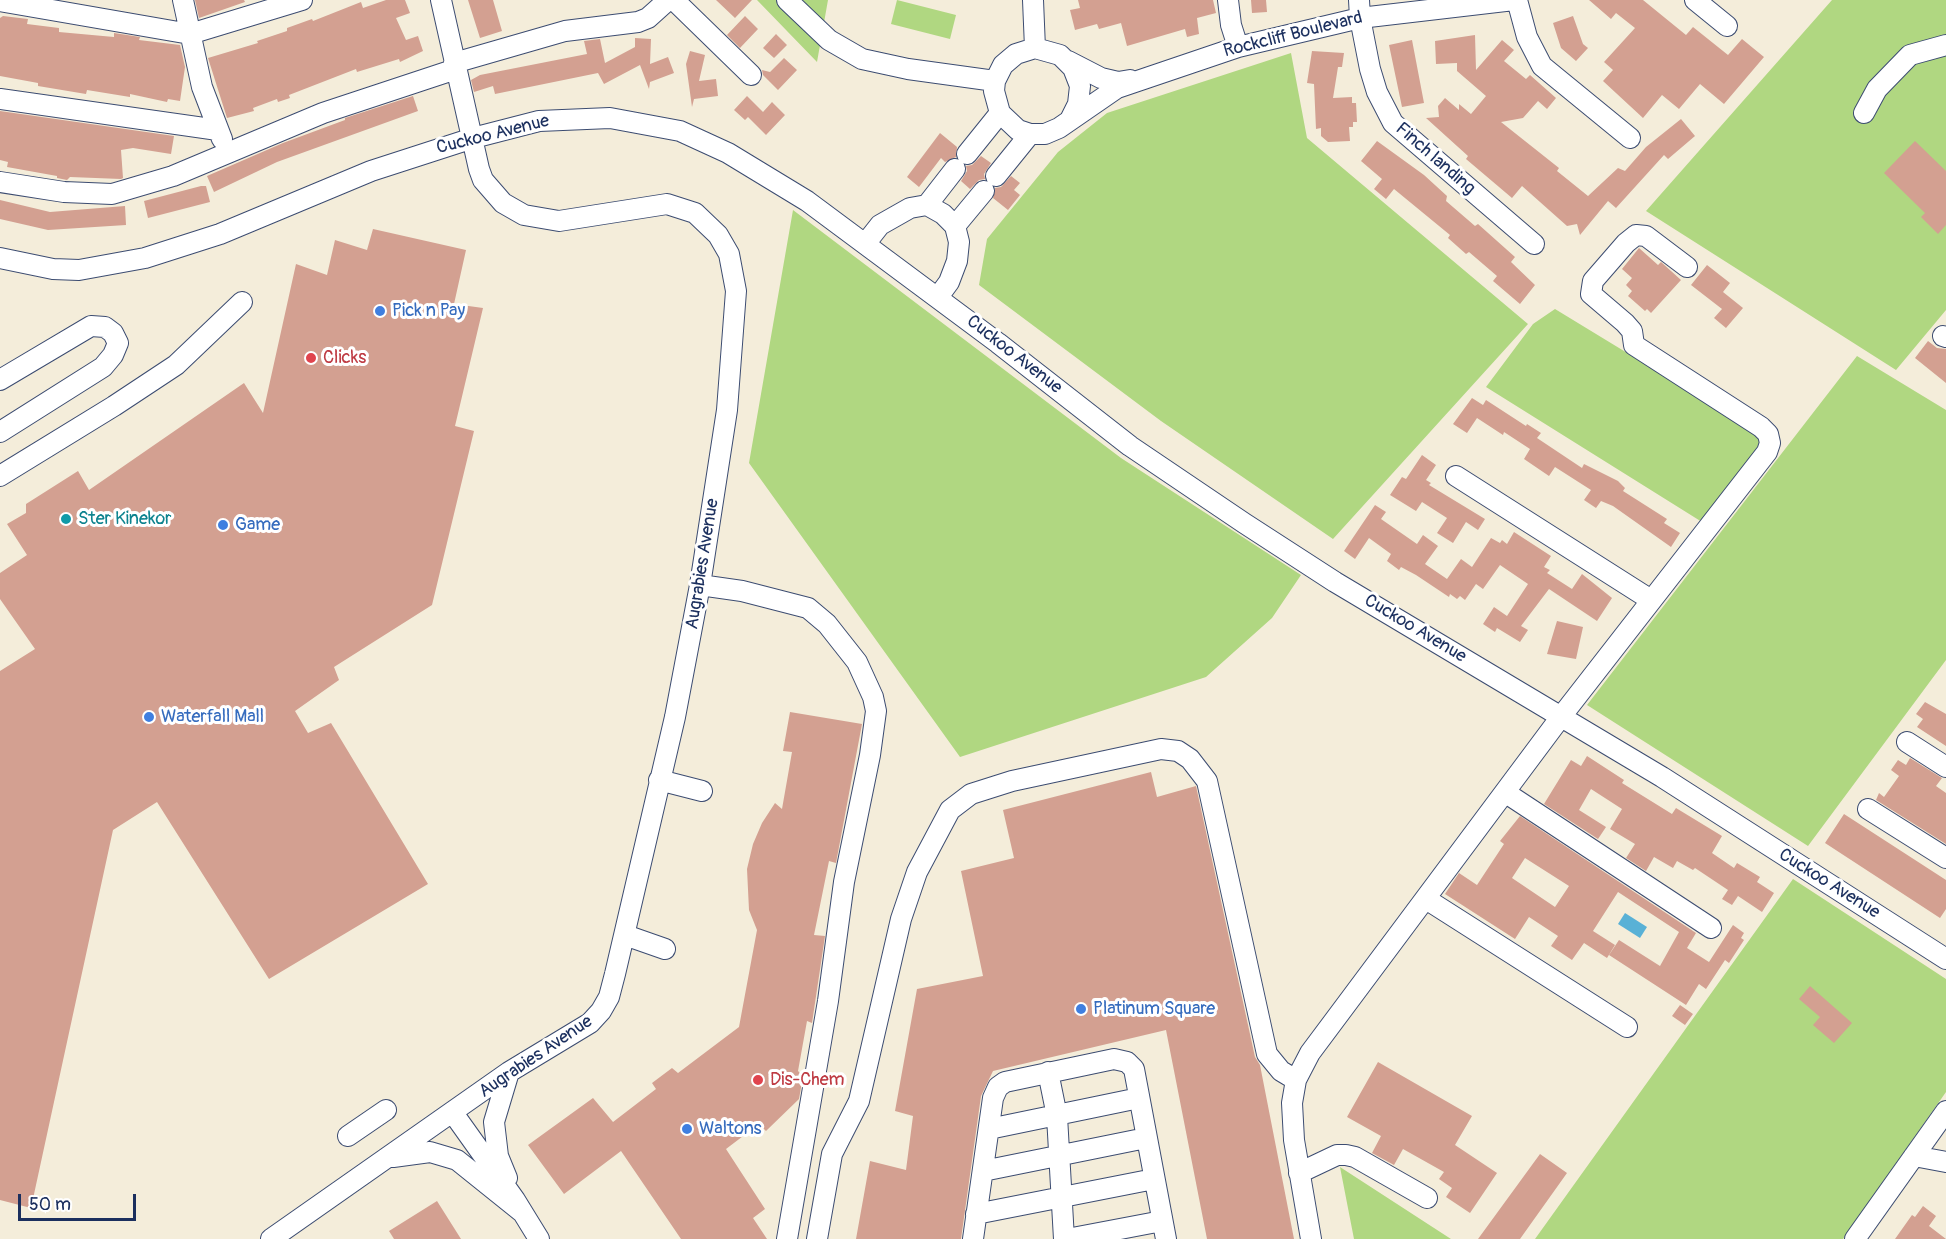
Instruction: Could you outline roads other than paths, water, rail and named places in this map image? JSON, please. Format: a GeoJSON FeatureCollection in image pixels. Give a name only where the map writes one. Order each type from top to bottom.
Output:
{"type":"FeatureCollection","features":[{"type":"Feature","properties":{"kind":"street"},"geometry":{"type":"LineString","coordinates":[[183,0],[202,87],[228,153]]}},
{"type":"Feature","properties":{"kind":"street"},"geometry":{"type":"LineString","coordinates":[[0,1],[190,34],[302,0]]}},
{"type":"Feature","properties":{"kind":"street","name":"Augrabies Avenue"},"geometry":{"type":"LineString","coordinates":[[388,1158],[509,1072],[590,1023],[601,1011],[609,997],[675,717],[700,585],[727,410],[736,305],[735,278],[725,246],[711,227],[695,213],[667,204],[559,221],[524,215],[503,203],[483,180],[441,0]]}},
{"type":"Feature","properties":{"kind":"street"},"geometry":{"type":"LineString","coordinates":[[0,182],[64,192],[112,194],[157,182],[322,113],[455,66],[565,31],[638,22],[648,18],[668,0]]}},
{"type":"Feature","properties":{"kind":"street"},"geometry":{"type":"LineString","coordinates":[[674,0],[751,75]]}},
{"type":"Feature","properties":{"kind":"street"},"geometry":{"type":"LineString","coordinates":[[787,0],[829,40],[862,59],[908,69],[995,81]]}},
{"type":"Feature","properties":{"kind":"street"},"geometry":{"type":"LineString","coordinates":[[1033,0],[1035,48]]}},
{"type":"Feature","properties":{"kind":"street"},"geometry":{"type":"LineString","coordinates":[[1228,0],[1231,25],[1238,47]]}},
{"type":"Feature","properties":{"kind":"street"},"geometry":{"type":"LineString","coordinates":[[1516,0],[1527,37],[1542,66],[1630,138]]}},
{"type":"Feature","properties":{"kind":"street","name":"Rockcliff Boulevard"},"geometry":{"type":"LineString","coordinates":[[1147,77],[1359,9],[1516,0]]}},
{"type":"Feature","properties":{"kind":"street"},"geometry":{"type":"LineString","coordinates":[[1695,0],[1727,26]]}},
{"type":"Feature","properties":{"kind":"street","name":"Finch landing"},"geometry":{"type":"LineString","coordinates":[[1359,9],[1377,92],[1393,123],[1534,244]]}},
{"type":"Feature","properties":{"kind":"street"},"geometry":{"type":"LineString","coordinates":[[1864,113],[1877,90],[1910,55],[1946,45]]}},
{"type":"Feature","properties":{"kind":"street"},"geometry":{"type":"LineString","coordinates":[[1035,48],[1051,51],[1109,80],[1118,82],[1147,77],[1117,88],[1059,128],[1045,134],[1030,134],[1008,123],[995,102],[995,81],[1009,59],[1035,48]]}},
{"type":"Feature","properties":{"kind":"street"},"geometry":{"type":"LineString","coordinates":[[1067,61],[1073,68],[1080,86],[1078,104],[1071,118]]}},
{"type":"Feature","properties":{"kind":"street"},"geometry":{"type":"LineString","coordinates":[[0,99],[218,129]]}},
{"type":"Feature","properties":{"kind":"street"},"geometry":{"type":"LineString","coordinates":[[927,205],[1000,113]]}},
{"type":"Feature","properties":{"kind":"street","name":"Cuckoo Avenue"},"geometry":{"type":"LineString","coordinates":[[0,258],[53,269],[79,270],[145,258],[220,234],[371,171],[473,138],[539,121],[575,118],[641,122],[680,130],[764,174],[807,201],[938,297],[1130,446],[1244,523],[1335,582],[1662,777],[1946,959]]}},
{"type":"Feature","properties":{"kind":"street"},"geometry":{"type":"LineString","coordinates":[[955,226],[1030,134]]}},
{"type":"Feature","properties":{"kind":"street"},"geometry":{"type":"LineString","coordinates":[[865,244],[880,225],[910,208],[927,205],[943,214],[955,226],[959,242],[957,261],[949,282],[938,297]]}},
{"type":"Feature","properties":{"kind":"street"},"geometry":{"type":"LineString","coordinates":[[1311,1239],[1299,1173],[1292,1103],[1296,1080],[1321,1036],[1506,793],[1560,718],[1761,462],[1770,443],[1768,435],[1761,427],[1634,345],[1632,331],[1591,294],[1593,281],[1626,243],[1636,235],[1646,236],[1687,267]]}},
{"type":"Feature","properties":{"kind":"street"},"geometry":{"type":"LineString","coordinates":[[0,476],[97,417],[176,364],[242,302]]}},
{"type":"Feature","properties":{"kind":"street"},"geometry":{"type":"LineString","coordinates":[[0,380],[91,326],[105,327],[113,333],[118,343],[113,355],[103,367],[0,432]]}},
{"type":"Feature","properties":{"kind":"street"},"geometry":{"type":"LineString","coordinates":[[1456,476],[1651,600]]}},
{"type":"Feature","properties":{"kind":"street"},"geometry":{"type":"LineString","coordinates":[[700,585],[742,591],[808,608],[827,624],[857,662],[873,697],[876,711],[875,730],[844,882],[828,1001],[787,1239]]}},
{"type":"Feature","properties":{"kind":"street"},"geometry":{"type":"LineString","coordinates":[[1907,742],[1946,767]]}},
{"type":"Feature","properties":{"kind":"street"},"geometry":{"type":"LineString","coordinates":[[817,1239],[832,1154],[859,1101],[898,928],[917,872],[950,810],[971,794],[1099,760],[1161,749],[1179,751],[1190,759],[1207,781],[1267,1054],[1281,1071],[1296,1080]]}},
{"type":"Feature","properties":{"kind":"street"},"geometry":{"type":"LineString","coordinates":[[659,780],[702,791]]}},
{"type":"Feature","properties":{"kind":"street"},"geometry":{"type":"LineString","coordinates":[[1506,793],[1711,928]]}},
{"type":"Feature","properties":{"kind":"street"},"geometry":{"type":"LineString","coordinates":[[1868,808],[1946,858]]}},
{"type":"Feature","properties":{"kind":"street"},"geometry":{"type":"LineString","coordinates":[[1426,899],[1627,1027]]}},
{"type":"Feature","properties":{"kind":"street"},"geometry":{"type":"LineString","coordinates":[[625,935],[665,948]]}},
{"type":"Feature","properties":{"kind":"street"},"geometry":{"type":"LineString","coordinates":[[973,1239],[993,1098],[998,1087],[1005,1082],[1048,1072],[1103,1060],[1123,1060],[1134,1069],[1164,1230],[1065,1239],[1060,1197],[1057,1116],[1048,1072]]}},
{"type":"Feature","properties":{"kind":"street"},"geometry":{"type":"LineString","coordinates":[[509,1072],[496,1111],[494,1139],[519,1207]]}},
{"type":"Feature","properties":{"kind":"street"},"geometry":{"type":"LineString","coordinates":[[989,1129],[1138,1098]]}},
{"type":"Feature","properties":{"kind":"street"},"geometry":{"type":"LineString","coordinates":[[348,1136],[386,1110]]}},
{"type":"Feature","properties":{"kind":"street"},"geometry":{"type":"LineString","coordinates":[[1855,1239],[1946,1111]]}},
{"type":"Feature","properties":{"kind":"street"},"geometry":{"type":"LineString","coordinates":[[453,1113],[539,1239]]}},
{"type":"Feature","properties":{"kind":"street"},"geometry":{"type":"LineString","coordinates":[[983,1171],[1146,1138]]}},
{"type":"Feature","properties":{"kind":"street"},"geometry":{"type":"LineString","coordinates":[[271,1239],[388,1158],[430,1152],[457,1160],[519,1207]]}},
{"type":"Feature","properties":{"kind":"street"},"geometry":{"type":"LineString","coordinates":[[1299,1173],[1337,1155],[1346,1155],[1355,1157],[1427,1198]]}},
{"type":"Feature","properties":{"kind":"street"},"geometry":{"type":"LineString","coordinates":[[1914,1156],[1946,1162]]}},
{"type":"Feature","properties":{"kind":"street"},"geometry":{"type":"LineString","coordinates":[[976,1214],[1154,1179]]}},
{"type":"Feature","properties":{"kind":"water"},"geometry":{"type":"Polygon","coordinates":[[[1625,913],[1647,927],[1640,938],[1618,924],[1625,913]]]}},
{"type":"Feature","properties":{"kind":"place","name":"Pick n Pay"},"geometry":{"type":"Point","coordinates":[380,311]}},
{"type":"Feature","properties":{"kind":"place","name":"Clicks"},"geometry":{"type":"Point","coordinates":[311,358]}},
{"type":"Feature","properties":{"kind":"place","name":"Ster Kinekor"},"geometry":{"type":"Point","coordinates":[66,519]}},
{"type":"Feature","properties":{"kind":"place","name":"Game"},"geometry":{"type":"Point","coordinates":[223,525]}},
{"type":"Feature","properties":{"kind":"place","name":"Waterfall Mall"},"geometry":{"type":"Point","coordinates":[149,717]}},
{"type":"Feature","properties":{"kind":"place","name":"Platinum Square"},"geometry":{"type":"Point","coordinates":[1081,1009]}},
{"type":"Feature","properties":{"kind":"place","name":"Dis-Chem"},"geometry":{"type":"Point","coordinates":[758,1080]}},
{"type":"Feature","properties":{"kind":"place","name":"Waltons"},"geometry":{"type":"Point","coordinates":[687,1129]}}]}
